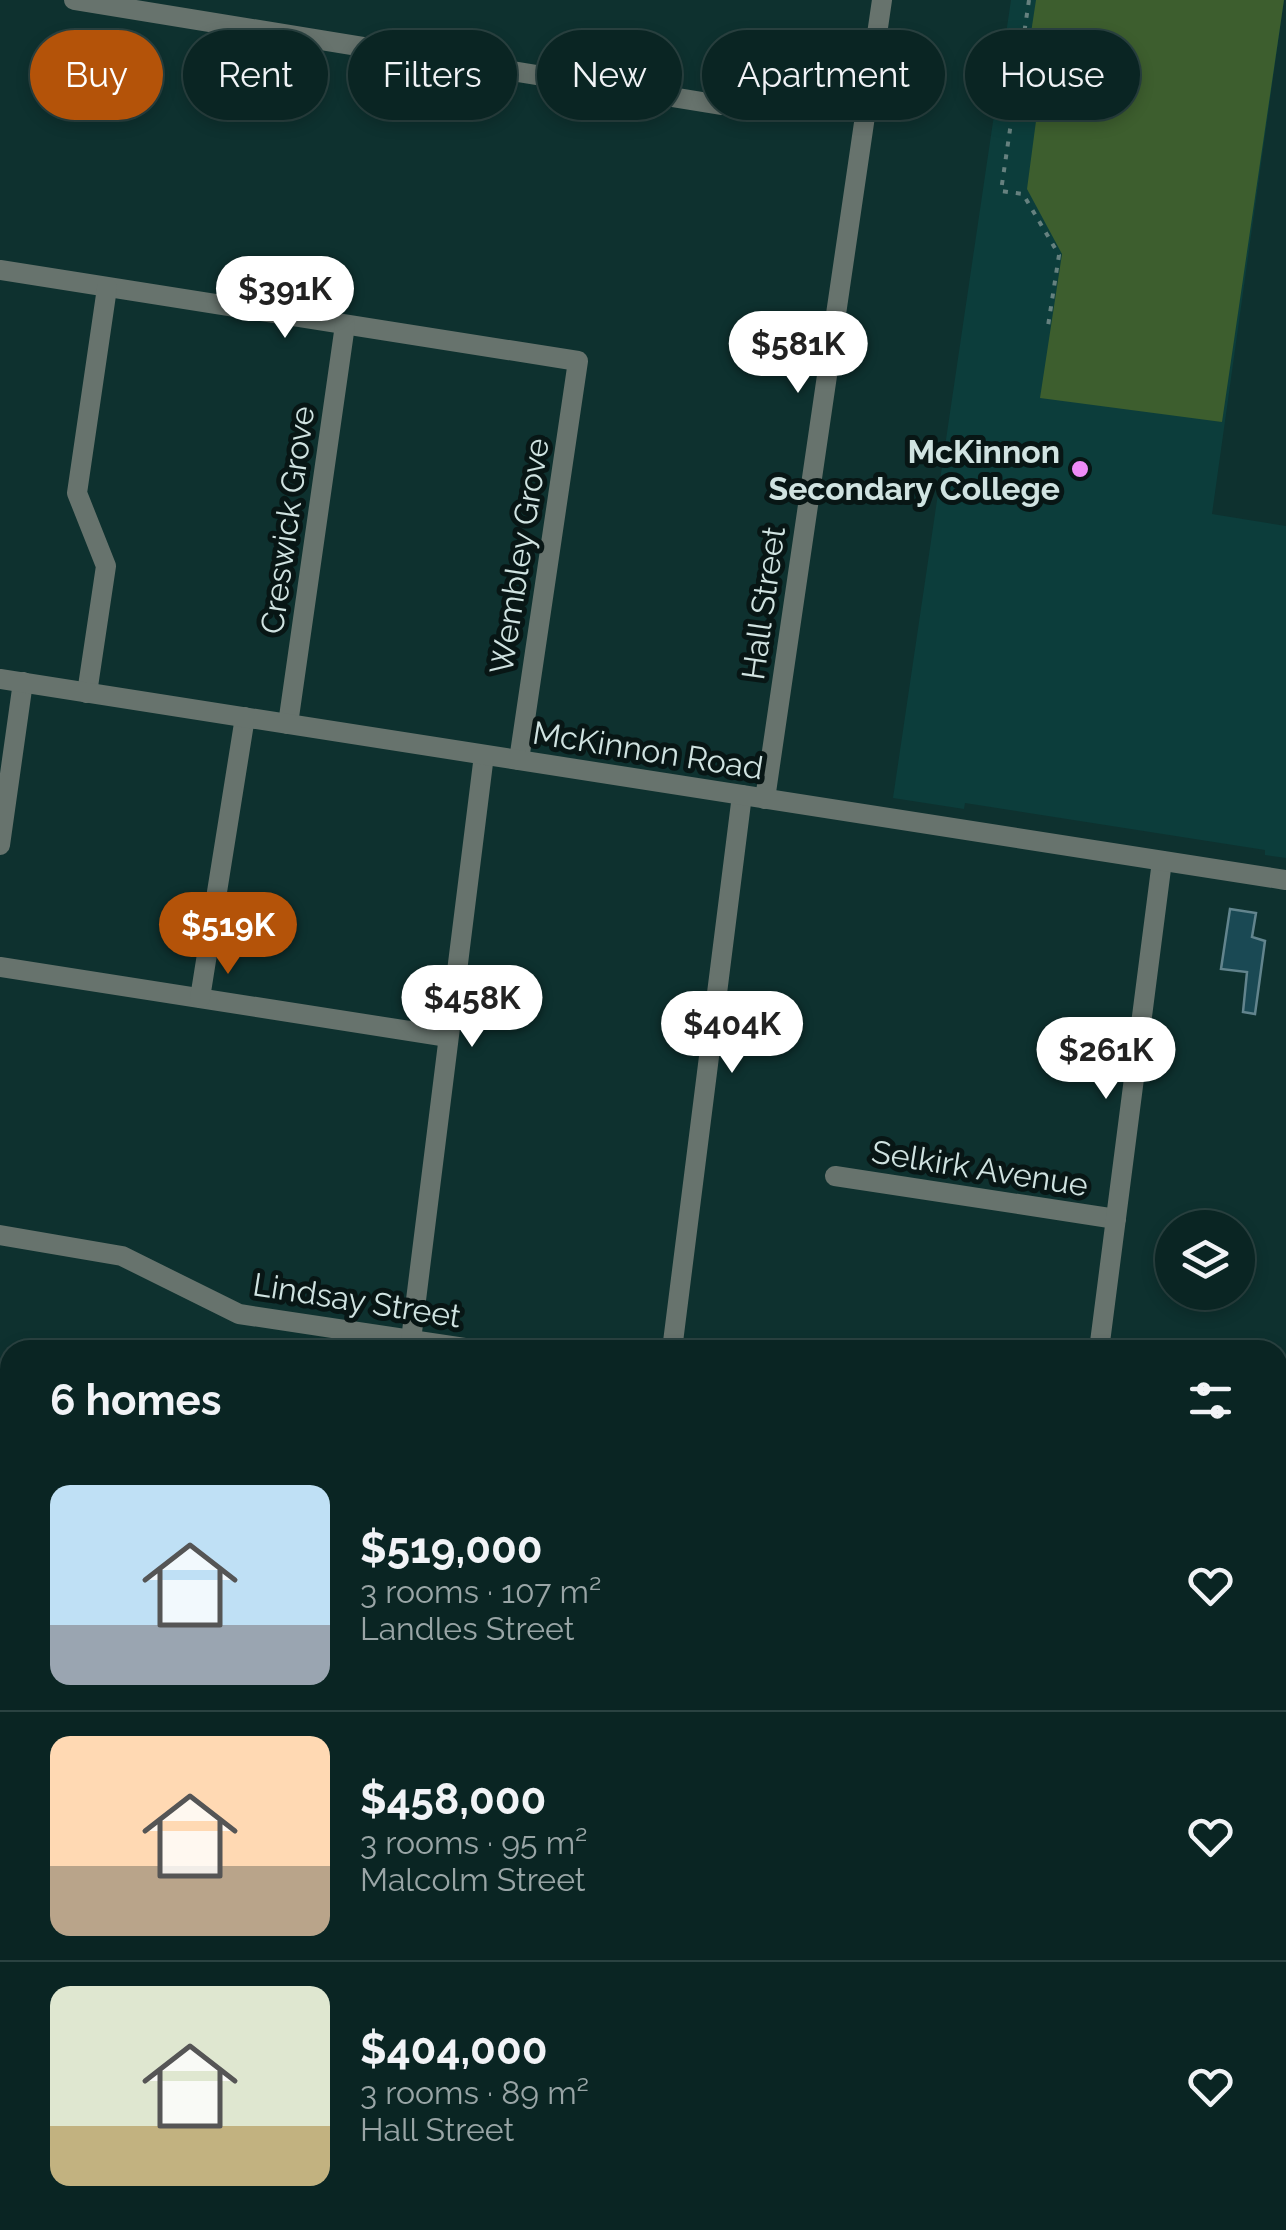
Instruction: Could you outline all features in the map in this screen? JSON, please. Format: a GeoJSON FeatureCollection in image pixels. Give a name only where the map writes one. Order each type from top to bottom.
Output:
{"type":"FeatureCollection","features":[{"type":"Feature","properties":{"kind":"street"},"geometry":{"type":"LineString","coordinates":[[74,0],[702,102]]}},
{"type":"Feature","properties":{"kind":"street","name":"Hall Street"},"geometry":{"type":"LineString","coordinates":[[765,799],[882,0]]}},
{"type":"Feature","properties":{"kind":"street"},"geometry":{"type":"LineString","coordinates":[[0,270],[345,325]]}},
{"type":"Feature","properties":{"kind":"street"},"geometry":{"type":"LineString","coordinates":[[87,692],[106,566],[77,493],[107,288]]}},
{"type":"Feature","properties":{"kind":"street","name":"Wembley Grove"},"geometry":{"type":"LineString","coordinates":[[345,325],[578,361],[518,760]]}},
{"type":"Feature","properties":{"kind":"street","name":"Creswick Grove"},"geometry":{"type":"LineString","coordinates":[[288,724],[345,325]]}},
{"type":"Feature","properties":{"kind":"street","name":"McKinnon Road"},"geometry":{"type":"LineString","coordinates":[[0,679],[1286,880]]}},
{"type":"Feature","properties":{"kind":"street"},"geometry":{"type":"LineString","coordinates":[[0,845],[23,682]]}},
{"type":"Feature","properties":{"kind":"street"},"geometry":{"type":"LineString","coordinates":[[200,998],[245,717]]}},
{"type":"Feature","properties":{"kind":"street"},"geometry":{"type":"LineString","coordinates":[[411,1340],[484,755]]}},
{"type":"Feature","properties":{"kind":"street"},"geometry":{"type":"LineString","coordinates":[[673,1340],[742,795]]}},
{"type":"Feature","properties":{"kind":"street"},"geometry":{"type":"LineString","coordinates":[[1100,1340],[1162,861]]}},
{"type":"Feature","properties":{"kind":"street"},"geometry":{"type":"LineString","coordinates":[[0,967],[448,1037]]}},
{"type":"Feature","properties":{"kind":"street","name":"Selkirk Avenue"},"geometry":{"type":"LineString","coordinates":[[835,1176],[1116,1219]]}},
{"type":"Feature","properties":{"kind":"street","name":"Lindsay Street"},"geometry":{"type":"LineString","coordinates":[[0,1235],[122,1256],[239,1314],[411,1340]]}},
{"type":"Feature","properties":{"kind":"path"},"geometry":{"type":"LineString","coordinates":[[1029,0],[1000,192],[1023,194],[1060,255],[1048,326]]}},
{"type":"Feature","properties":{"kind":"shaded area","name":"McKinnon Secondary College"},"geometry":{"type":"Polygon","coordinates":[[[1011,0],[1284,0],[1212,514],[1286,526],[1286,858],[1265,855],[1265,850],[965,803],[964,809],[893,798],[993,120],[1140,120],[1140,30],[1007,30],[1011,0]]]}},
{"type":"Feature","properties":{"kind":"green space"},"geometry":{"type":"Polygon","coordinates":[[[1036,0],[1284,0],[1222,422],[1040,398],[1062,254],[1027,189],[1036,121],[1030,120],[1140,120],[1140,30],[1031,30],[1036,0]]]}},
{"type":"Feature","properties":{"kind":"building"},"geometry":{"type":"Polygon","coordinates":[[[1230,909],[1256,913],[1252,937],[1265,941],[1255,1014],[1243,1012],[1247,972],[1221,969],[1230,909]]]}},
{"type":"Feature","properties":{"kind":"place","name":"McKinnon Secondary College"},"geometry":{"type":"Point","coordinates":[1080,469]}}]}
